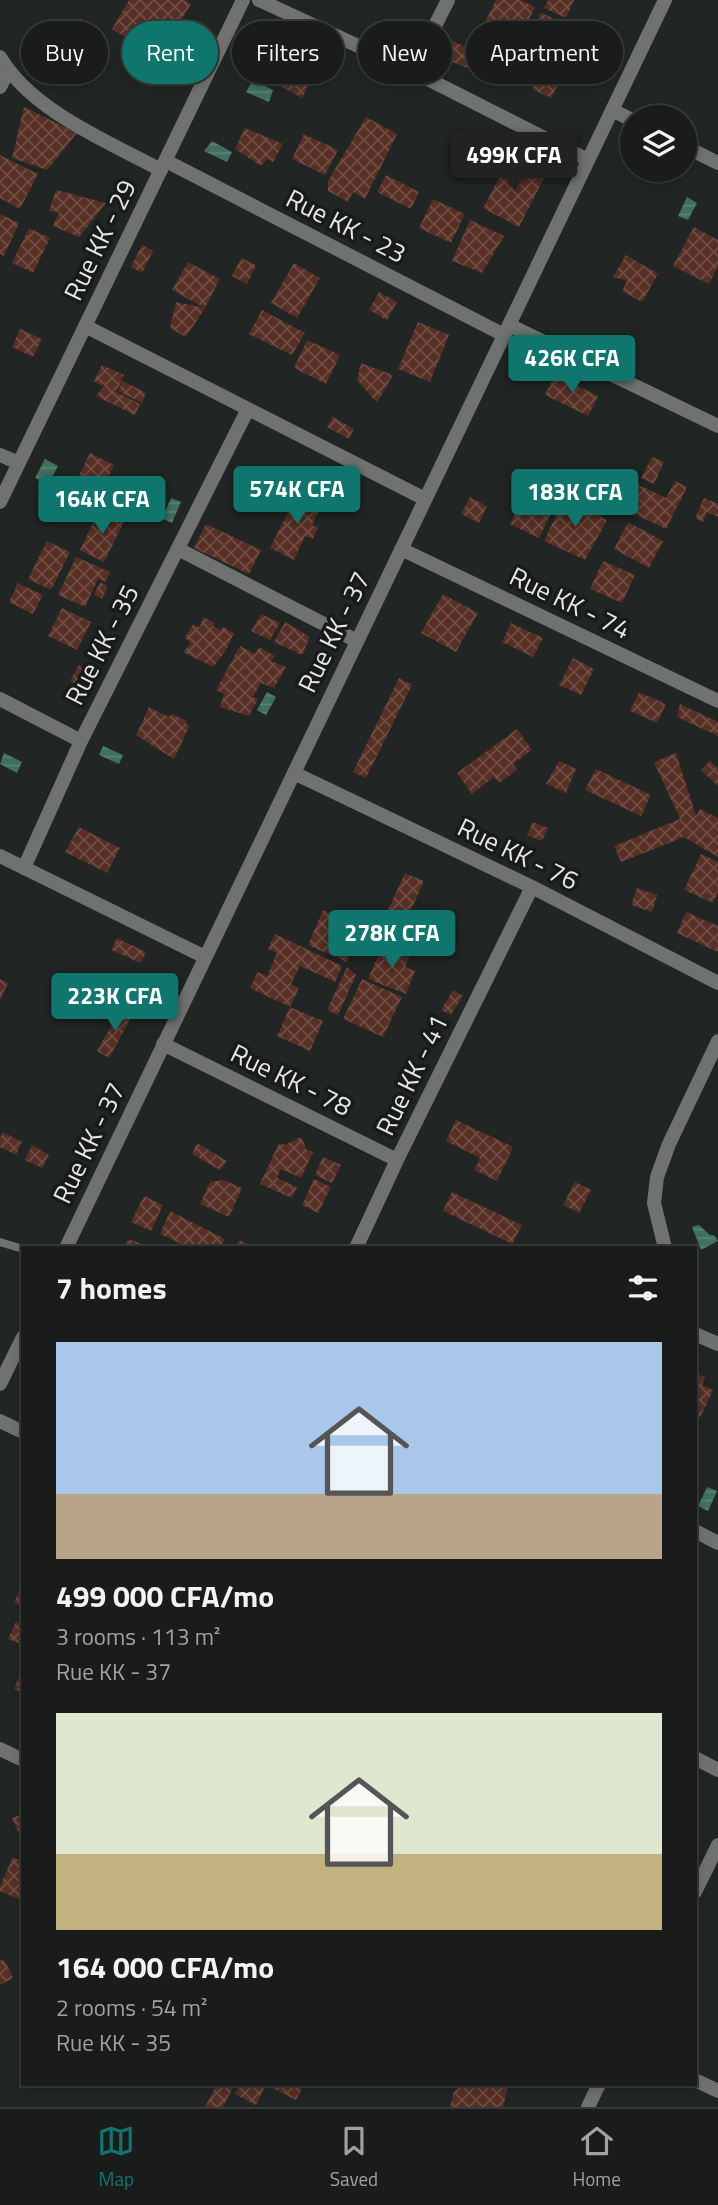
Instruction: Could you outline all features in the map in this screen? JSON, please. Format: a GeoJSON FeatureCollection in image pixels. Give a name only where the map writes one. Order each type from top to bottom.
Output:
{"type":"FeatureCollection","features":[{"type":"Feature","properties":{"kind":"street","name":"Rue KK - 29"},"geometry":{"type":"LineString","coordinates":[[0,502],[243,0]]}},
{"type":"Feature","properties":{"kind":"street"},"geometry":{"type":"LineString","coordinates":[[259,0],[358,46]]}},
{"type":"Feature","properties":{"kind":"street"},"geometry":{"type":"LineString","coordinates":[[437,21],[448,0]]}},
{"type":"Feature","properties":{"kind":"street","name":"Rue KK - 37"},"geometry":{"type":"LineString","coordinates":[[67,1246],[665,0]]}},
{"type":"Feature","properties":{"kind":"street","name":"Rue KK - 23"},"geometry":{"type":"LineString","coordinates":[[0,57],[8,71],[34,98],[54,112],[506,330],[718,426]]}},
{"type":"Feature","properties":{"kind":"street"},"geometry":{"type":"LineString","coordinates":[[0,87],[8,71]]}},
{"type":"Feature","properties":{"kind":"street"},"geometry":{"type":"LineString","coordinates":[[438,84],[588,160]]}},
{"type":"Feature","properties":{"kind":"street"},"geometry":{"type":"LineString","coordinates":[[612,110],[620,114]]}},
{"type":"Feature","properties":{"kind":"street"},"geometry":{"type":"LineString","coordinates":[[697,152],[718,163]]}},
{"type":"Feature","properties":{"kind":"street"},"geometry":{"type":"LineString","coordinates":[[85,326],[425,499]]}},
{"type":"Feature","properties":{"kind":"street","name":"Rue KK - 35"},"geometry":{"type":"LineString","coordinates":[[24,868],[81,741],[248,409]]}},
{"type":"Feature","properties":{"kind":"street"},"geometry":{"type":"LineString","coordinates":[[0,455],[19,463]]}},
{"type":"Feature","properties":{"kind":"street"},"geometry":{"type":"LineString","coordinates":[[178,549],[357,641]]}},
{"type":"Feature","properties":{"kind":"street","name":"Rue KK - 74"},"geometry":{"type":"LineString","coordinates":[[401,549],[718,701]]}},
{"type":"Feature","properties":{"kind":"street"},"geometry":{"type":"LineString","coordinates":[[0,699],[81,741]]}},
{"type":"Feature","properties":{"kind":"street","name":"Rue KK - 76"},"geometry":{"type":"LineString","coordinates":[[294,773],[532,887],[718,983]]}},
{"type":"Feature","properties":{"kind":"street"},"geometry":{"type":"LineString","coordinates":[[0,856],[205,957]]}},
{"type":"Feature","properties":{"kind":"street","name":"Rue KK - 41"},"geometry":{"type":"LineString","coordinates":[[357,1246],[532,887]]}},
{"type":"Feature","properties":{"kind":"street"},"geometry":{"type":"LineString","coordinates":[[665,1246],[654,1203],[657,1177],[669,1144],[718,1041]]}},
{"type":"Feature","properties":{"kind":"street","name":"Rue KK - 78"},"geometry":{"type":"LineString","coordinates":[[163,1044],[397,1160]]}},
{"type":"Feature","properties":{"kind":"street"},"geometry":{"type":"LineString","coordinates":[[697,1335],[718,1344]]}},
{"type":"Feature","properties":{"kind":"street"},"geometry":{"type":"LineString","coordinates":[[0,1384],[21,1341]]}},
{"type":"Feature","properties":{"kind":"street"},"geometry":{"type":"LineString","coordinates":[[0,1421],[21,1431]]}},
{"type":"Feature","properties":{"kind":"street"},"geometry":{"type":"LineString","coordinates":[[697,1532],[718,1543]]}},
{"type":"Feature","properties":{"kind":"street"},"geometry":{"type":"LineString","coordinates":[[0,1749],[21,1759]]}},
{"type":"Feature","properties":{"kind":"street"},"geometry":{"type":"LineString","coordinates":[[697,1759],[718,1770]]}},
{"type":"Feature","properties":{"kind":"street"},"geometry":{"type":"LineString","coordinates":[[697,1888],[718,1845]]}},
{"type":"Feature","properties":{"kind":"street"},"geometry":{"type":"LineString","coordinates":[[697,2081],[718,2091]]}},
{"type":"Feature","properties":{"kind":"street"},"geometry":{"type":"LineString","coordinates":[[588,2107],[598,2086]]}},
{"type":"Feature","properties":{"kind":"lane"},"geometry":{"type":"LineString","coordinates":[[0,1242],[21,1248]]}},
{"type":"Feature","properties":{"kind":"shaded area"},"geometry":{"type":"Polygon","coordinates":[[[251,84],[261,84],[273,90],[269,102],[246,92],[251,84]]]}},
{"type":"Feature","properties":{"kind":"shaded area"},"geometry":{"type":"Polygon","coordinates":[[[212,141],[232,152],[227,162],[204,151],[212,141]]]}},
{"type":"Feature","properties":{"kind":"shaded area"},"geometry":{"type":"Polygon","coordinates":[[[687,197],[697,203],[688,220],[678,216],[687,197]]]}},
{"type":"Feature","properties":{"kind":"shaded area"},"geometry":{"type":"Polygon","coordinates":[[[45,459],[58,466],[48,485],[35,478],[45,459]]]}},
{"type":"Feature","properties":{"kind":"shaded area"},"geometry":{"type":"Polygon","coordinates":[[[171,498],[181,502],[172,523],[162,518],[171,498]]]}},
{"type":"Feature","properties":{"kind":"shaded area"},"geometry":{"type":"Polygon","coordinates":[[[267,692],[276,697],[266,715],[257,710],[267,692]]]}},
{"type":"Feature","properties":{"kind":"shaded area"},"geometry":{"type":"Polygon","coordinates":[[[103,746],[123,755],[119,764],[99,755],[103,746]]]}},
{"type":"Feature","properties":{"kind":"shaded area"},"geometry":{"type":"Polygon","coordinates":[[[4,753],[22,762],[17,773],[0,764],[4,753]]]}},
{"type":"Feature","properties":{"kind":"shaded area"},"geometry":{"type":"Polygon","coordinates":[[[699,1225],[718,1241],[701,1250],[692,1227],[699,1225]]]}},
{"type":"Feature","properties":{"kind":"shaded area"},"geometry":{"type":"Polygon","coordinates":[[[707,1487],[717,1491],[708,1511],[698,1506],[707,1487]]]}},
{"type":"Feature","properties":{"kind":"building"},"geometry":{"type":"Polygon","coordinates":[[[129,0],[185,0],[191,4],[181,21],[122,21],[122,35],[112,29],[129,0]]]}},
{"type":"Feature","properties":{"kind":"building"},"geometry":{"type":"Polygon","coordinates":[[[496,0],[521,0],[535,7],[528,21],[486,21],[496,0]]]}},
{"type":"Feature","properties":{"kind":"building"},"geometry":{"type":"Polygon","coordinates":[[[548,0],[574,0],[566,18],[544,8],[548,0]]]}},
{"type":"Feature","properties":{"kind":"building"},"geometry":{"type":"Polygon","coordinates":[[[541,13],[559,21],[537,21],[541,13]]]}},
{"type":"Feature","properties":{"kind":"building"},"geometry":{"type":"Polygon","coordinates":[[[452,41],[466,47],[466,68],[452,61],[452,41]]]}},
{"type":"Feature","properties":{"kind":"building"},"geometry":{"type":"Polygon","coordinates":[[[277,84],[309,84],[302,98],[277,84]]]}},
{"type":"Feature","properties":{"kind":"building"},"geometry":{"type":"Polygon","coordinates":[[[534,84],[558,84],[551,98],[532,89],[534,84]]]}},
{"type":"Feature","properties":{"kind":"building"},"geometry":{"type":"Polygon","coordinates":[[[24,107],[77,133],[47,170],[12,158],[24,107]]]}},
{"type":"Feature","properties":{"kind":"building"},"geometry":{"type":"Polygon","coordinates":[[[366,117],[397,134],[365,199],[353,192],[348,202],[328,191],[328,181],[366,117]]]}},
{"type":"Feature","properties":{"kind":"building"},"geometry":{"type":"Polygon","coordinates":[[[245,128],[283,144],[273,162],[267,159],[261,166],[235,149],[245,128]]]}},
{"type":"Feature","properties":{"kind":"building"},"geometry":{"type":"Polygon","coordinates":[[[304,134],[338,150],[325,175],[292,159],[304,134]]]}},
{"type":"Feature","properties":{"kind":"building"},"geometry":{"type":"Polygon","coordinates":[[[0,155],[38,174],[20,209],[0,198],[0,155]]]}},
{"type":"Feature","properties":{"kind":"building"},"geometry":{"type":"Polygon","coordinates":[[[510,158],[545,176],[519,227],[483,208],[510,158]]]}},
{"type":"Feature","properties":{"kind":"building"},"geometry":{"type":"Polygon","coordinates":[[[386,175],[419,192],[411,209],[377,192],[386,175]]]}},
{"type":"Feature","properties":{"kind":"building"},"geometry":{"type":"Polygon","coordinates":[[[56,190],[106,203],[79,237],[53,226],[59,212],[49,211],[56,190]]]}},
{"type":"Feature","properties":{"kind":"building"},"geometry":{"type":"Polygon","coordinates":[[[433,199],[465,214],[451,243],[419,228],[433,199]]]}},
{"type":"Feature","properties":{"kind":"building"},"geometry":{"type":"Polygon","coordinates":[[[0,214],[19,223],[4,256],[0,254],[0,214]]]}},
{"type":"Feature","properties":{"kind":"building"},"geometry":{"type":"Polygon","coordinates":[[[470,220],[504,236],[482,273],[452,261],[470,220]]]}},
{"type":"Feature","properties":{"kind":"building"},"geometry":{"type":"Polygon","coordinates":[[[694,227],[718,240],[718,266],[709,284],[673,266],[694,227]]]}},
{"type":"Feature","properties":{"kind":"building"},"geometry":{"type":"Polygon","coordinates":[[[29,228],[50,238],[33,273],[12,263],[29,228]]]}},
{"type":"Feature","properties":{"kind":"building"},"geometry":{"type":"Polygon","coordinates":[[[142,245],[153,251],[142,273],[131,267],[142,245]]]}},
{"type":"Feature","properties":{"kind":"building"},"geometry":{"type":"Polygon","coordinates":[[[626,255],[658,274],[642,302],[622,291],[627,281],[613,277],[626,255]]]}},
{"type":"Feature","properties":{"kind":"building"},"geometry":{"type":"Polygon","coordinates":[[[241,258],[256,265],[247,284],[232,276],[241,258]]]}},
{"type":"Feature","properties":{"kind":"building"},"geometry":{"type":"Polygon","coordinates":[[[188,262],[220,279],[205,308],[172,290],[188,262]]]}},
{"type":"Feature","properties":{"kind":"building"},"geometry":{"type":"Polygon","coordinates":[[[294,263],[320,278],[297,318],[271,303],[294,263]]]}},
{"type":"Feature","properties":{"kind":"building"},"geometry":{"type":"Polygon","coordinates":[[[379,292],[397,302],[387,320],[369,310],[379,292]]]}},
{"type":"Feature","properties":{"kind":"building"},"geometry":{"type":"Polygon","coordinates":[[[176,302],[205,308],[186,337],[170,328],[176,302]]]}},
{"type":"Feature","properties":{"kind":"building"},"geometry":{"type":"Polygon","coordinates":[[[262,310],[305,333],[292,355],[249,334],[262,310]]]}},
{"type":"Feature","properties":{"kind":"building"},"geometry":{"type":"Polygon","coordinates":[[[418,322],[449,335],[430,382],[398,369],[418,322]]]}},
{"type":"Feature","properties":{"kind":"building"},"geometry":{"type":"Polygon","coordinates":[[[20,329],[42,339],[33,357],[12,347],[20,329]]]}},
{"type":"Feature","properties":{"kind":"building"},"geometry":{"type":"Polygon","coordinates":[[[307,340],[340,355],[326,384],[294,368],[307,340]]]}},
{"type":"Feature","properties":{"kind":"building"},"geometry":{"type":"Polygon","coordinates":[[[361,363],[393,375],[377,403],[357,380],[361,363]]]}},
{"type":"Feature","properties":{"kind":"building"},"geometry":{"type":"Polygon","coordinates":[[[102,365],[124,375],[117,391],[109,388],[140,404],[135,415],[96,396],[105,385],[94,381],[102,365]]]}},
{"type":"Feature","properties":{"kind":"building"},"geometry":{"type":"Polygon","coordinates":[[[555,375],[598,396],[588,416],[545,395],[555,375]]]}},
{"type":"Feature","properties":{"kind":"building"},"geometry":{"type":"Polygon","coordinates":[[[123,381],[146,393],[142,403],[118,391],[123,381]]]}},
{"type":"Feature","properties":{"kind":"building"},"geometry":{"type":"Polygon","coordinates":[[[333,417],[354,429],[349,439],[327,427],[333,417]]]}},
{"type":"Feature","properties":{"kind":"building"},"geometry":{"type":"Polygon","coordinates":[[[90,453],[114,465],[96,504],[71,492],[90,453]]]}},
{"type":"Feature","properties":{"kind":"building"},"geometry":{"type":"Polygon","coordinates":[[[652,457],[664,462],[654,484],[641,478],[652,457]]]}},
{"type":"Feature","properties":{"kind":"building"},"geometry":{"type":"Polygon","coordinates":[[[531,480],[561,494],[539,538],[510,524],[531,480]]]}},
{"type":"Feature","properties":{"kind":"building"},"geometry":{"type":"Polygon","coordinates":[[[675,481],[687,487],[666,529],[624,509],[637,484],[666,498],[675,481]]]}},
{"type":"Feature","properties":{"kind":"building"},"geometry":{"type":"Polygon","coordinates":[[[299,491],[323,502],[312,525],[318,528],[313,539],[305,536],[294,560],[270,548],[299,491]]]}},
{"type":"Feature","properties":{"kind":"building"},"geometry":{"type":"Polygon","coordinates":[[[470,497],[487,506],[479,523],[461,514],[470,497]]]}},
{"type":"Feature","properties":{"kind":"building"},"geometry":{"type":"Polygon","coordinates":[[[565,497],[607,520],[585,560],[544,541],[565,497]]]}},
{"type":"Feature","properties":{"kind":"building"},"geometry":{"type":"Polygon","coordinates":[[[704,498],[718,504],[718,517],[707,512],[703,522],[695,518],[704,498]]]}},
{"type":"Feature","properties":{"kind":"building"},"geometry":{"type":"Polygon","coordinates":[[[99,510],[124,522],[104,562],[80,550],[99,510]]]}},
{"type":"Feature","properties":{"kind":"building"},"geometry":{"type":"Polygon","coordinates":[[[628,522],[663,541],[649,568],[614,549],[628,522]]]}},
{"type":"Feature","properties":{"kind":"building"},"geometry":{"type":"Polygon","coordinates":[[[206,524],[261,550],[249,574],[194,548],[206,524]]]}},
{"type":"Feature","properties":{"kind":"building"},"geometry":{"type":"Polygon","coordinates":[[[47,541],[70,552],[51,590],[28,579],[47,541]]]}},
{"type":"Feature","properties":{"kind":"building"},"geometry":{"type":"Polygon","coordinates":[[[76,557],[110,572],[105,582],[98,579],[85,607],[58,595],[76,557]]]}},
{"type":"Feature","properties":{"kind":"building"},"geometry":{"type":"Polygon","coordinates":[[[603,561],[635,575],[622,603],[590,589],[603,561]]]}},
{"type":"Feature","properties":{"kind":"building"},"geometry":{"type":"Polygon","coordinates":[[[100,582],[108,586],[102,599],[94,595],[100,582]]]}},
{"type":"Feature","properties":{"kind":"building"},"geometry":{"type":"Polygon","coordinates":[[[18,583],[43,595],[33,614],[9,602],[18,583]]]}},
{"type":"Feature","properties":{"kind":"building"},"geometry":{"type":"Polygon","coordinates":[[[443,594],[478,613],[456,652],[421,633],[443,594]]]}},
{"type":"Feature","properties":{"kind":"building"},"geometry":{"type":"Polygon","coordinates":[[[62,608],[91,622],[77,650],[48,636],[62,608]]]}},
{"type":"Feature","properties":{"kind":"building"},"geometry":{"type":"Polygon","coordinates":[[[261,614],[280,623],[270,640],[251,631],[261,614]]]}},
{"type":"Feature","properties":{"kind":"building"},"geometry":{"type":"Polygon","coordinates":[[[203,617],[215,623],[213,626],[221,630],[223,627],[234,633],[225,652],[213,667],[183,652],[191,643],[185,638],[193,624],[200,627],[203,617]]]}},
{"type":"Feature","properties":{"kind":"building"},"geometry":{"type":"Polygon","coordinates":[[[285,622],[310,637],[302,655],[274,642],[285,622]]]}},
{"type":"Feature","properties":{"kind":"building"},"geometry":{"type":"Polygon","coordinates":[[[511,623],[543,638],[533,657],[502,642],[511,623]]]}},
{"type":"Feature","properties":{"kind":"building"},"geometry":{"type":"Polygon","coordinates":[[[240,646],[255,654],[259,647],[275,656],[271,661],[286,667],[274,688],[261,683],[253,697],[258,699],[249,716],[220,707],[224,694],[216,690],[240,646]]]}},
{"type":"Feature","properties":{"kind":"building"},"geometry":{"type":"Polygon","coordinates":[[[573,658],[594,669],[581,695],[559,685],[573,658]]]}},
{"type":"Feature","properties":{"kind":"building"},"geometry":{"type":"Polygon","coordinates":[[[79,665],[96,674],[87,690],[70,681],[79,665]]]}},
{"type":"Feature","properties":{"kind":"building"},"geometry":{"type":"Polygon","coordinates":[[[399,678],[412,685],[366,778],[353,772],[399,678]]]}},
{"type":"Feature","properties":{"kind":"building"},"geometry":{"type":"Polygon","coordinates":[[[639,692],[666,704],[657,723],[630,711],[639,692]]]}},
{"type":"Feature","properties":{"kind":"building"},"geometry":{"type":"Polygon","coordinates":[[[680,704],[718,722],[718,736],[677,717],[680,704]]]}},
{"type":"Feature","properties":{"kind":"building"},"geometry":{"type":"Polygon","coordinates":[[[149,707],[169,717],[172,714],[190,725],[174,759],[136,735],[149,707]]]}},
{"type":"Feature","properties":{"kind":"building"},"geometry":{"type":"Polygon","coordinates":[[[517,729],[532,750],[513,764],[517,770],[499,783],[494,777],[472,794],[457,773],[517,729]]]}},
{"type":"Feature","properties":{"kind":"building"},"geometry":{"type":"Polygon","coordinates":[[[676,753],[696,816],[700,809],[718,818],[718,857],[684,837],[621,862],[614,846],[680,819],[654,762],[676,753]]]}},
{"type":"Feature","properties":{"kind":"building"},"geometry":{"type":"Polygon","coordinates":[[[559,761],[576,769],[566,793],[546,784],[559,761]]]}},
{"type":"Feature","properties":{"kind":"building"},"geometry":{"type":"Polygon","coordinates":[[[710,761],[718,769],[718,786],[701,770],[710,761]]]}},
{"type":"Feature","properties":{"kind":"building"},"geometry":{"type":"Polygon","coordinates":[[[596,769],[651,795],[641,816],[585,790],[596,769]]]}},
{"type":"Feature","properties":{"kind":"building"},"geometry":{"type":"Polygon","coordinates":[[[533,822],[548,828],[542,841],[527,835],[533,822]]]}},
{"type":"Feature","properties":{"kind":"building"},"geometry":{"type":"Polygon","coordinates":[[[79,827],[120,848],[107,873],[65,852],[79,827]]]}},
{"type":"Feature","properties":{"kind":"building"},"geometry":{"type":"Polygon","coordinates":[[[701,854],[718,862],[718,891],[713,903],[684,890],[701,854]]]}},
{"type":"Feature","properties":{"kind":"building"},"geometry":{"type":"Polygon","coordinates":[[[405,873],[424,881],[396,943],[377,934],[405,873]]]}},
{"type":"Feature","properties":{"kind":"building"},"geometry":{"type":"Polygon","coordinates":[[[637,888],[657,895],[652,912],[631,905],[637,888]]]}},
{"type":"Feature","properties":{"kind":"building"},"geometry":{"type":"Polygon","coordinates":[[[323,910],[362,926],[347,962],[308,945],[323,910]]]}},
{"type":"Feature","properties":{"kind":"building"},"geometry":{"type":"Polygon","coordinates":[[[686,912],[718,926],[718,952],[677,933],[686,912]]]}},
{"type":"Feature","properties":{"kind":"building"},"geometry":{"type":"Polygon","coordinates":[[[275,934],[342,966],[335,982],[300,966],[291,984],[299,988],[290,1007],[250,988],[258,972],[267,976],[277,953],[268,949],[275,934]]]}},
{"type":"Feature","properties":{"kind":"building"},"geometry":{"type":"Polygon","coordinates":[[[117,938],[146,952],[141,963],[111,950],[117,938]]]}},
{"type":"Feature","properties":{"kind":"building"},"geometry":{"type":"Polygon","coordinates":[[[383,944],[410,955],[405,967],[415,971],[406,994],[368,979],[383,944]]]}},
{"type":"Feature","properties":{"kind":"building"},"geometry":{"type":"Polygon","coordinates":[[[347,967],[356,975],[338,1015],[327,1010],[347,967]]]}},
{"type":"Feature","properties":{"kind":"building"},"geometry":{"type":"Polygon","coordinates":[[[0,979],[8,983],[0,1000],[0,979]]]}},
{"type":"Feature","properties":{"kind":"building"},"geometry":{"type":"Polygon","coordinates":[[[362,979],[402,997],[383,1037],[343,1019],[362,979]]]}},
{"type":"Feature","properties":{"kind":"building"},"geometry":{"type":"Polygon","coordinates":[[[453,990],[463,996],[451,1015],[441,1010],[453,990]]]}},
{"type":"Feature","properties":{"kind":"building"},"geometry":{"type":"Polygon","coordinates":[[[290,1007],[323,1021],[310,1051],[277,1036],[290,1007]]]}},
{"type":"Feature","properties":{"kind":"building"},"geometry":{"type":"Polygon","coordinates":[[[121,1008],[133,1014],[109,1058],[97,1051],[121,1008]]]}},
{"type":"Feature","properties":{"kind":"building"},"geometry":{"type":"Polygon","coordinates":[[[456,1120],[513,1147],[497,1181],[474,1170],[480,1158],[446,1141],[456,1120]]]}},
{"type":"Feature","properties":{"kind":"building"},"geometry":{"type":"Polygon","coordinates":[[[3,1132],[22,1142],[16,1155],[0,1147],[3,1132]]]}},
{"type":"Feature","properties":{"kind":"building"},"geometry":{"type":"Polygon","coordinates":[[[301,1137],[307,1150],[313,1152],[301,1178],[281,1169],[277,1178],[297,1187],[292,1198],[260,1184],[279,1143],[285,1145],[301,1137]]]}},
{"type":"Feature","properties":{"kind":"building"},"geometry":{"type":"Polygon","coordinates":[[[197,1143],[227,1161],[220,1170],[192,1154],[197,1143]]]}},
{"type":"Feature","properties":{"kind":"building"},"geometry":{"type":"Polygon","coordinates":[[[32,1145],[49,1155],[42,1168],[25,1160],[32,1145]]]}},
{"type":"Feature","properties":{"kind":"building"},"geometry":{"type":"Polygon","coordinates":[[[323,1157],[341,1165],[332,1183],[315,1175],[323,1157]]]}},
{"type":"Feature","properties":{"kind":"building"},"geometry":{"type":"Polygon","coordinates":[[[314,1179],[331,1187],[318,1213],[302,1205],[314,1179]]]}},
{"type":"Feature","properties":{"kind":"building"},"geometry":{"type":"Polygon","coordinates":[[[224,1180],[242,1188],[229,1217],[200,1204],[210,1182],[224,1180]]]}},
{"type":"Feature","properties":{"kind":"building"},"geometry":{"type":"Polygon","coordinates":[[[575,1182],[591,1190],[579,1213],[563,1205],[575,1182]]]}},
{"type":"Feature","properties":{"kind":"building"},"geometry":{"type":"Polygon","coordinates":[[[452,1192],[522,1225],[512,1244],[443,1211],[452,1192]]]}},
{"type":"Feature","properties":{"kind":"building"},"geometry":{"type":"Polygon","coordinates":[[[144,1196],[163,1205],[151,1231],[131,1222],[144,1196]]]}},
{"type":"Feature","properties":{"kind":"building"},"geometry":{"type":"Polygon","coordinates":[[[170,1211],[225,1239],[221,1246],[186,1246],[160,1234],[170,1211]]]}},
{"type":"Feature","properties":{"kind":"building"},"geometry":{"type":"Polygon","coordinates":[[[128,1239],[145,1245],[145,1246],[125,1246],[128,1239]]]}},
{"type":"Feature","properties":{"kind":"building"},"geometry":{"type":"Polygon","coordinates":[[[239,1240],[252,1246],[236,1246],[239,1240]]]}},
{"type":"Feature","properties":{"kind":"building"},"geometry":{"type":"Polygon","coordinates":[[[697,1374],[705,1377],[702,1385],[713,1390],[700,1418],[697,1416],[697,1374]]]}},
{"type":"Feature","properties":{"kind":"building"},"geometry":{"type":"Polygon","coordinates":[[[21,1587],[21,1606],[14,1603],[21,1587]]]}},
{"type":"Feature","properties":{"kind":"building"},"geometry":{"type":"Polygon","coordinates":[[[16,1622],[21,1624],[21,1644],[8,1639],[16,1622]]]}},
{"type":"Feature","properties":{"kind":"building"},"geometry":{"type":"Polygon","coordinates":[[[21,1671],[21,1692],[14,1689],[21,1671]]]}},
{"type":"Feature","properties":{"kind":"building"},"geometry":{"type":"Polygon","coordinates":[[[21,1815],[21,1838],[12,1818],[21,1815]]]}},
{"type":"Feature","properties":{"kind":"building"},"geometry":{"type":"Polygon","coordinates":[[[13,1857],[21,1861],[21,1900],[0,1891],[13,1857]]]}},
{"type":"Feature","properties":{"kind":"building"},"geometry":{"type":"Polygon","coordinates":[[[4,1959],[13,1978],[0,1985],[0,1961],[4,1959]]]}},
{"type":"Feature","properties":{"kind":"building"},"geometry":{"type":"Polygon","coordinates":[[[216,2086],[234,2086],[223,2107],[205,2107],[216,2086]]]}},
{"type":"Feature","properties":{"kind":"building"},"geometry":{"type":"Polygon","coordinates":[[[239,2086],[266,2086],[256,2105],[235,2094],[239,2086]]]}},
{"type":"Feature","properties":{"kind":"building"},"geometry":{"type":"Polygon","coordinates":[[[268,2086],[296,2086],[302,2089],[296,2100],[268,2086]]]}},
{"type":"Feature","properties":{"kind":"building"},"geometry":{"type":"Polygon","coordinates":[[[462,2086],[505,2086],[507,2090],[503,2107],[450,2107],[454,2091],[462,2086]]]}}]}
